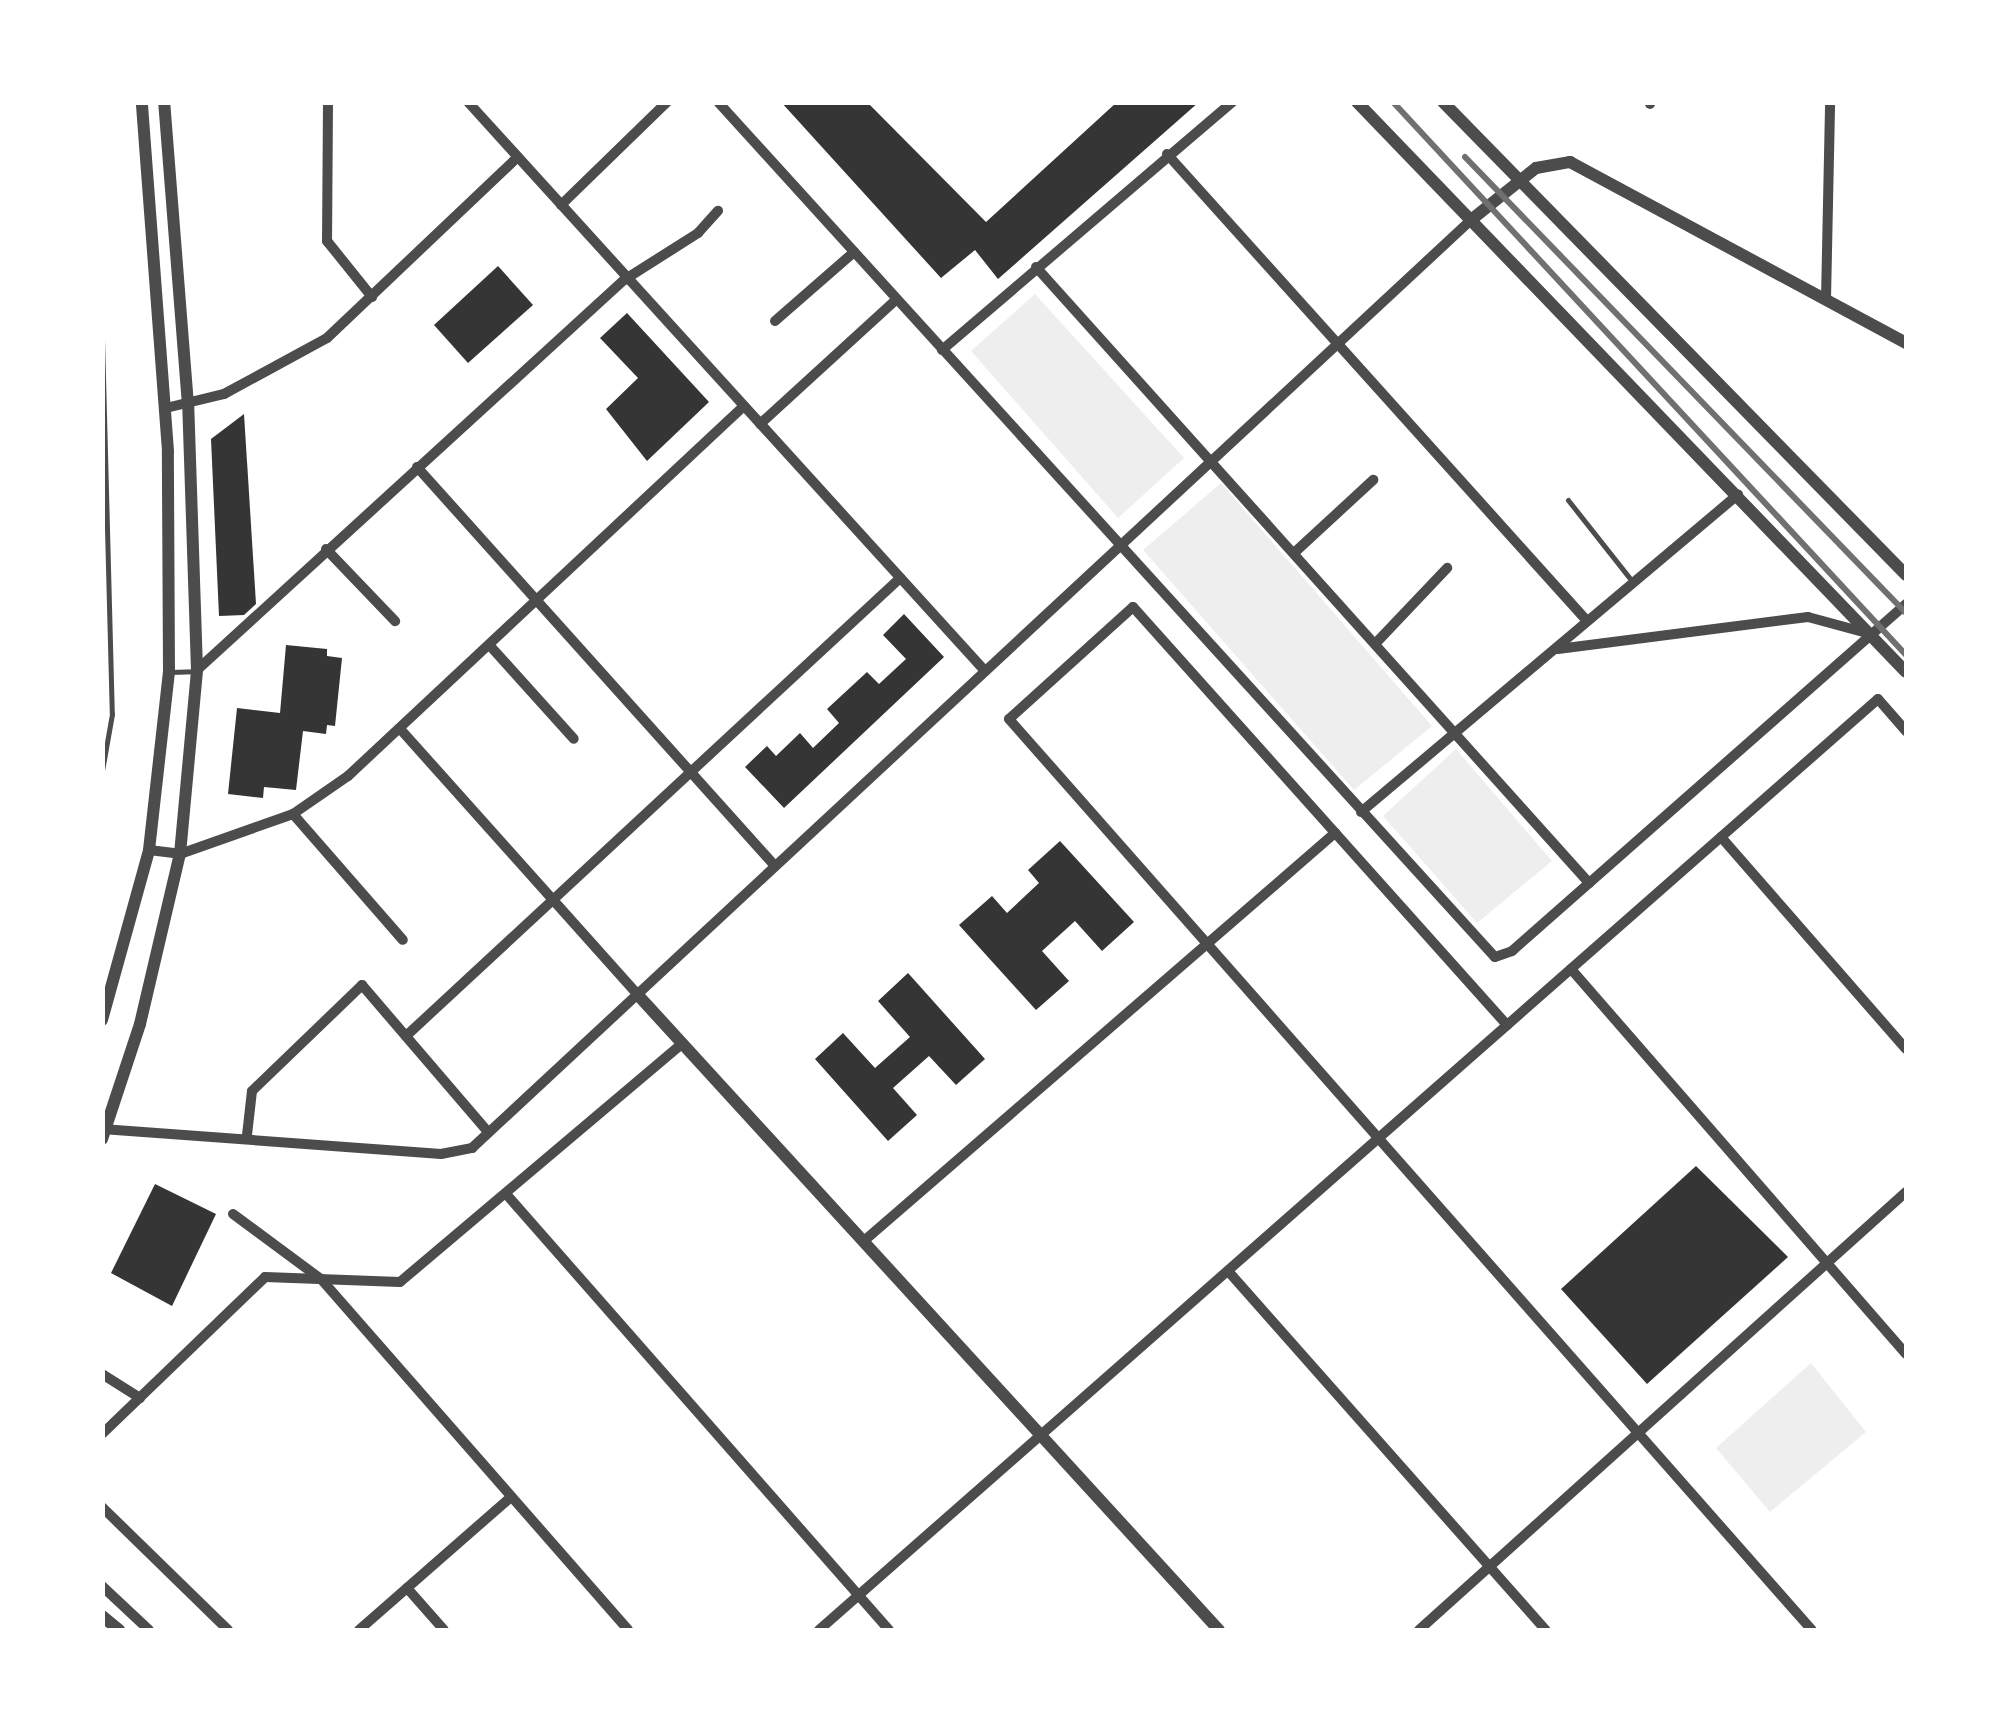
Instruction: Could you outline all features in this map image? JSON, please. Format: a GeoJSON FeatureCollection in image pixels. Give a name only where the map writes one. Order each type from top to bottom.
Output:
{"type":"FeatureCollection","features":[{"type":"Feature","properties":{"kind":"street"},"geometry":{"type":"LineString","coordinates":[[102,1020],[149,850],[169,672],[166,408],[142,102]]}},
{"type":"Feature","properties":{"kind":"street"},"geometry":{"type":"LineString","coordinates":[[164,102],[188,405],[196,670],[180,854],[140,1024],[104,1133],[247,1134],[459,1154],[488,1132],[1471,220],[1554,161],[1570,162],[1906,342],[1906,329]]}},
{"type":"Feature","properties":{"kind":"street"},"geometry":{"type":"LineString","coordinates":[[328,102],[327,242],[372,297]]}},
{"type":"Feature","properties":{"kind":"street"},"geometry":{"type":"LineString","coordinates":[[468,102],[624,280],[985,671]]}},
{"type":"Feature","properties":{"kind":"street"},"geometry":{"type":"LineString","coordinates":[[562,205],[666,102]]}},
{"type":"Feature","properties":{"kind":"street"},"geometry":{"type":"LineString","coordinates":[[718,102],[1495,957],[1512,951],[1906,604]]}},
{"type":"Feature","properties":{"kind":"street"},"geometry":{"type":"LineString","coordinates":[[942,350],[1166,154],[1232,102]]}},
{"type":"Feature","properties":{"kind":"street"},"geometry":{"type":"LineString","coordinates":[[1357,102],[1906,672]]}},
{"type":"Feature","properties":{"kind":"street"},"geometry":{"type":"LineString","coordinates":[[1443,102],[1517,184],[1906,574]]}},
{"type":"Feature","properties":{"kind":"street"},"geometry":{"type":"LineString","coordinates":[[1826,300],[1830,102]]}},
{"type":"Feature","properties":{"kind":"street"},"geometry":{"type":"LineString","coordinates":[[1166,154],[1587,621]]}},
{"type":"Feature","properties":{"kind":"street"},"geometry":{"type":"LineString","coordinates":[[166,408],[188,405],[277,370],[327,338],[518,157]]}},
{"type":"Feature","properties":{"kind":"street"},"geometry":{"type":"LineString","coordinates":[[196,670],[624,280],[698,234],[718,211]]}},
{"type":"Feature","properties":{"kind":"street"},"geometry":{"type":"LineString","coordinates":[[775,322],[854,252]]}},
{"type":"Feature","properties":{"kind":"street"},"geometry":{"type":"LineString","coordinates":[[1036,267],[1589,883]]}},
{"type":"Feature","properties":{"kind":"street"},"geometry":{"type":"LineString","coordinates":[[760,424],[896,300]]}},
{"type":"Feature","properties":{"kind":"street"},"geometry":{"type":"LineString","coordinates":[[149,850],[180,854],[293,814],[402,730],[744,406]]}},
{"type":"Feature","properties":{"kind":"street"},"geometry":{"type":"LineString","coordinates":[[416,468],[776,866]]}},
{"type":"Feature","properties":{"kind":"street"},"geometry":{"type":"LineString","coordinates":[[1294,553],[1373,480]]}},
{"type":"Feature","properties":{"kind":"street"},"geometry":{"type":"LineString","coordinates":[[1361,812],[1738,496]]}},
{"type":"Feature","properties":{"kind":"street"},"geometry":{"type":"LineString","coordinates":[[326,550],[395,621]]}},
{"type":"Feature","properties":{"kind":"street"},"geometry":{"type":"LineString","coordinates":[[1375,644],[1447,568]]}},
{"type":"Feature","properties":{"kind":"street"},"geometry":{"type":"LineString","coordinates":[[406,1036],[900,578]]}},
{"type":"Feature","properties":{"kind":"street"},"geometry":{"type":"LineString","coordinates":[[1507,1026],[1133,607],[1009,718],[1812,1630]]}},
{"type":"Feature","properties":{"kind":"street"},"geometry":{"type":"LineString","coordinates":[[1556,649],[1808,617],[1873,634]]}},
{"type":"Feature","properties":{"kind":"street"},"geometry":{"type":"LineString","coordinates":[[492,648],[574,739]]}},
{"type":"Feature","properties":{"kind":"street"},"geometry":{"type":"LineString","coordinates":[[819,1630],[1878,699],[1906,731]]}},
{"type":"Feature","properties":{"kind":"street"},"geometry":{"type":"LineString","coordinates":[[402,730],[682,1044],[1220,1630]]}},
{"type":"Feature","properties":{"kind":"street"},"geometry":{"type":"LineString","coordinates":[[293,814],[403,940]]}},
{"type":"Feature","properties":{"kind":"street"},"geometry":{"type":"LineString","coordinates":[[865,1240],[1335,833]]}},
{"type":"Feature","properties":{"kind":"street"},"geometry":{"type":"LineString","coordinates":[[1721,837],[1906,1049]]}},
{"type":"Feature","properties":{"kind":"street"},"geometry":{"type":"LineString","coordinates":[[1571,969],[1906,1354]]}},
{"type":"Feature","properties":{"kind":"street"},"geometry":{"type":"LineString","coordinates":[[247,1134],[252,1091],[362,985],[488,1132]]}},
{"type":"Feature","properties":{"kind":"street"},"geometry":{"type":"LineString","coordinates":[[102,1434],[264,1277],[400,1282],[682,1044]]}},
{"type":"Feature","properties":{"kind":"street"},"geometry":{"type":"LineString","coordinates":[[1420,1630],[1906,1192]]}},
{"type":"Feature","properties":{"kind":"street"},"geometry":{"type":"LineString","coordinates":[[507,1195],[890,1630]]}},
{"type":"Feature","properties":{"kind":"street"},"geometry":{"type":"LineString","coordinates":[[233,1214],[321,1279],[628,1630]]}},
{"type":"Feature","properties":{"kind":"street"},"geometry":{"type":"LineString","coordinates":[[1228,1271],[1546,1630]]}},
{"type":"Feature","properties":{"kind":"street"},"geometry":{"type":"LineString","coordinates":[[102,1374],[140,1398]]}},
{"type":"Feature","properties":{"kind":"street"},"geometry":{"type":"LineString","coordinates":[[359,1630],[511,1497]]}},
{"type":"Feature","properties":{"kind":"street"},"geometry":{"type":"LineString","coordinates":[[102,1507],[228,1630]]}},
{"type":"Feature","properties":{"kind":"street"},"geometry":{"type":"LineString","coordinates":[[102,1586],[148,1630]]}},
{"type":"Feature","properties":{"kind":"street"},"geometry":{"type":"LineString","coordinates":[[407,1588],[444,1630]]}},
{"type":"Feature","properties":{"kind":"street"},"geometry":{"type":"LineString","coordinates":[[102,1616],[118,1630]]}},
{"type":"Feature","properties":{"kind":"lane"},"geometry":{"type":"LineString","coordinates":[[102,338],[112,714],[102,771]]}},
{"type":"Feature","properties":{"kind":"lane"},"geometry":{"type":"LineString","coordinates":[[1568,500],[1634,583]]}},
{"type":"Feature","properties":{"kind":"lane"},"geometry":{"type":"LineString","coordinates":[[169,672],[196,670]]}},
{"type":"Feature","properties":{"kind":"shaded area"},"geometry":{"type":"Polygon","coordinates":[[[1035,294],[1184,458],[1118,518],[971,351],[1035,294]]]}},
{"type":"Feature","properties":{"kind":"shaded area"},"geometry":{"type":"Polygon","coordinates":[[[1221,483],[1432,726],[1354,790],[1143,550],[1221,483]]]}},
{"type":"Feature","properties":{"kind":"shaded area"},"geometry":{"type":"Polygon","coordinates":[[[1456,749],[1552,861],[1477,923],[1383,816],[1456,749]]]}},
{"type":"Feature","properties":{"kind":"shaded area"},"geometry":{"type":"Polygon","coordinates":[[[1811,1363],[1866,1432],[1770,1512],[1716,1448],[1811,1363]]]}},
{"type":"Feature","properties":{"kind":"building"},"geometry":{"type":"Polygon","coordinates":[[[781,102],[867,102],[986,222],[1117,102],[1199,102],[998,279],[975,250],[941,278],[781,102]]]}},
{"type":"Feature","properties":{"kind":"building"},"geometry":{"type":"Polygon","coordinates":[[[498,266],[533,305],[468,363],[434,325],[498,266]]]}},
{"type":"Feature","properties":{"kind":"building"},"geometry":{"type":"Polygon","coordinates":[[[627,313],[709,402],[647,461],[606,409],[638,378],[600,338],[627,313]]]}},
{"type":"Feature","properties":{"kind":"building"},"geometry":{"type":"Polygon","coordinates":[[[244,414],[256,604],[244,615],[219,616],[211,439],[244,414]]]}},
{"type":"Feature","properties":{"kind":"building"},"geometry":{"type":"Polygon","coordinates":[[[904,614],[944,657],[784,808],[745,767],[767,746],[776,756],[800,733],[813,748],[839,723],[827,709],[867,672],[879,684],[906,659],[883,635],[904,614]]]}},
{"type":"Feature","properties":{"kind":"building"},"geometry":{"type":"Polygon","coordinates":[[[286,645],[327,649],[327,656],[342,658],[335,726],[327,725],[326,734],[303,731],[296,790],[264,787],[263,798],[228,794],[237,708],[280,713],[286,645]]]}},
{"type":"Feature","properties":{"kind":"building"},"geometry":{"type":"Polygon","coordinates":[[[1060,841],[1134,922],[1102,951],[1075,921],[1042,951],[1069,981],[1036,1010],[959,925],[992,896],[1007,913],[1039,883],[1028,870],[1060,841]]]}},
{"type":"Feature","properties":{"kind":"building"},"geometry":{"type":"Polygon","coordinates":[[[908,973],[985,1059],[956,1085],[929,1056],[893,1088],[917,1115],[888,1141],[815,1059],[843,1033],[875,1068],[910,1037],[878,1001],[908,973]]]}},
{"type":"Feature","properties":{"kind":"building"},"geometry":{"type":"Polygon","coordinates":[[[1696,1166],[1788,1257],[1647,1384],[1561,1289],[1696,1166]]]}},
{"type":"Feature","properties":{"kind":"building"},"geometry":{"type":"Polygon","coordinates":[[[155,1184],[216,1214],[172,1306],[111,1273],[155,1184]]]}},
{"type":"Feature","properties":{"kind":"railway"},"geometry":{"type":"LineString","coordinates":[[1393,102],[1906,655]]}},
{"type":"Feature","properties":{"kind":"railway"},"geometry":{"type":"LineString","coordinates":[[1465,157],[1906,613]]}}]}
